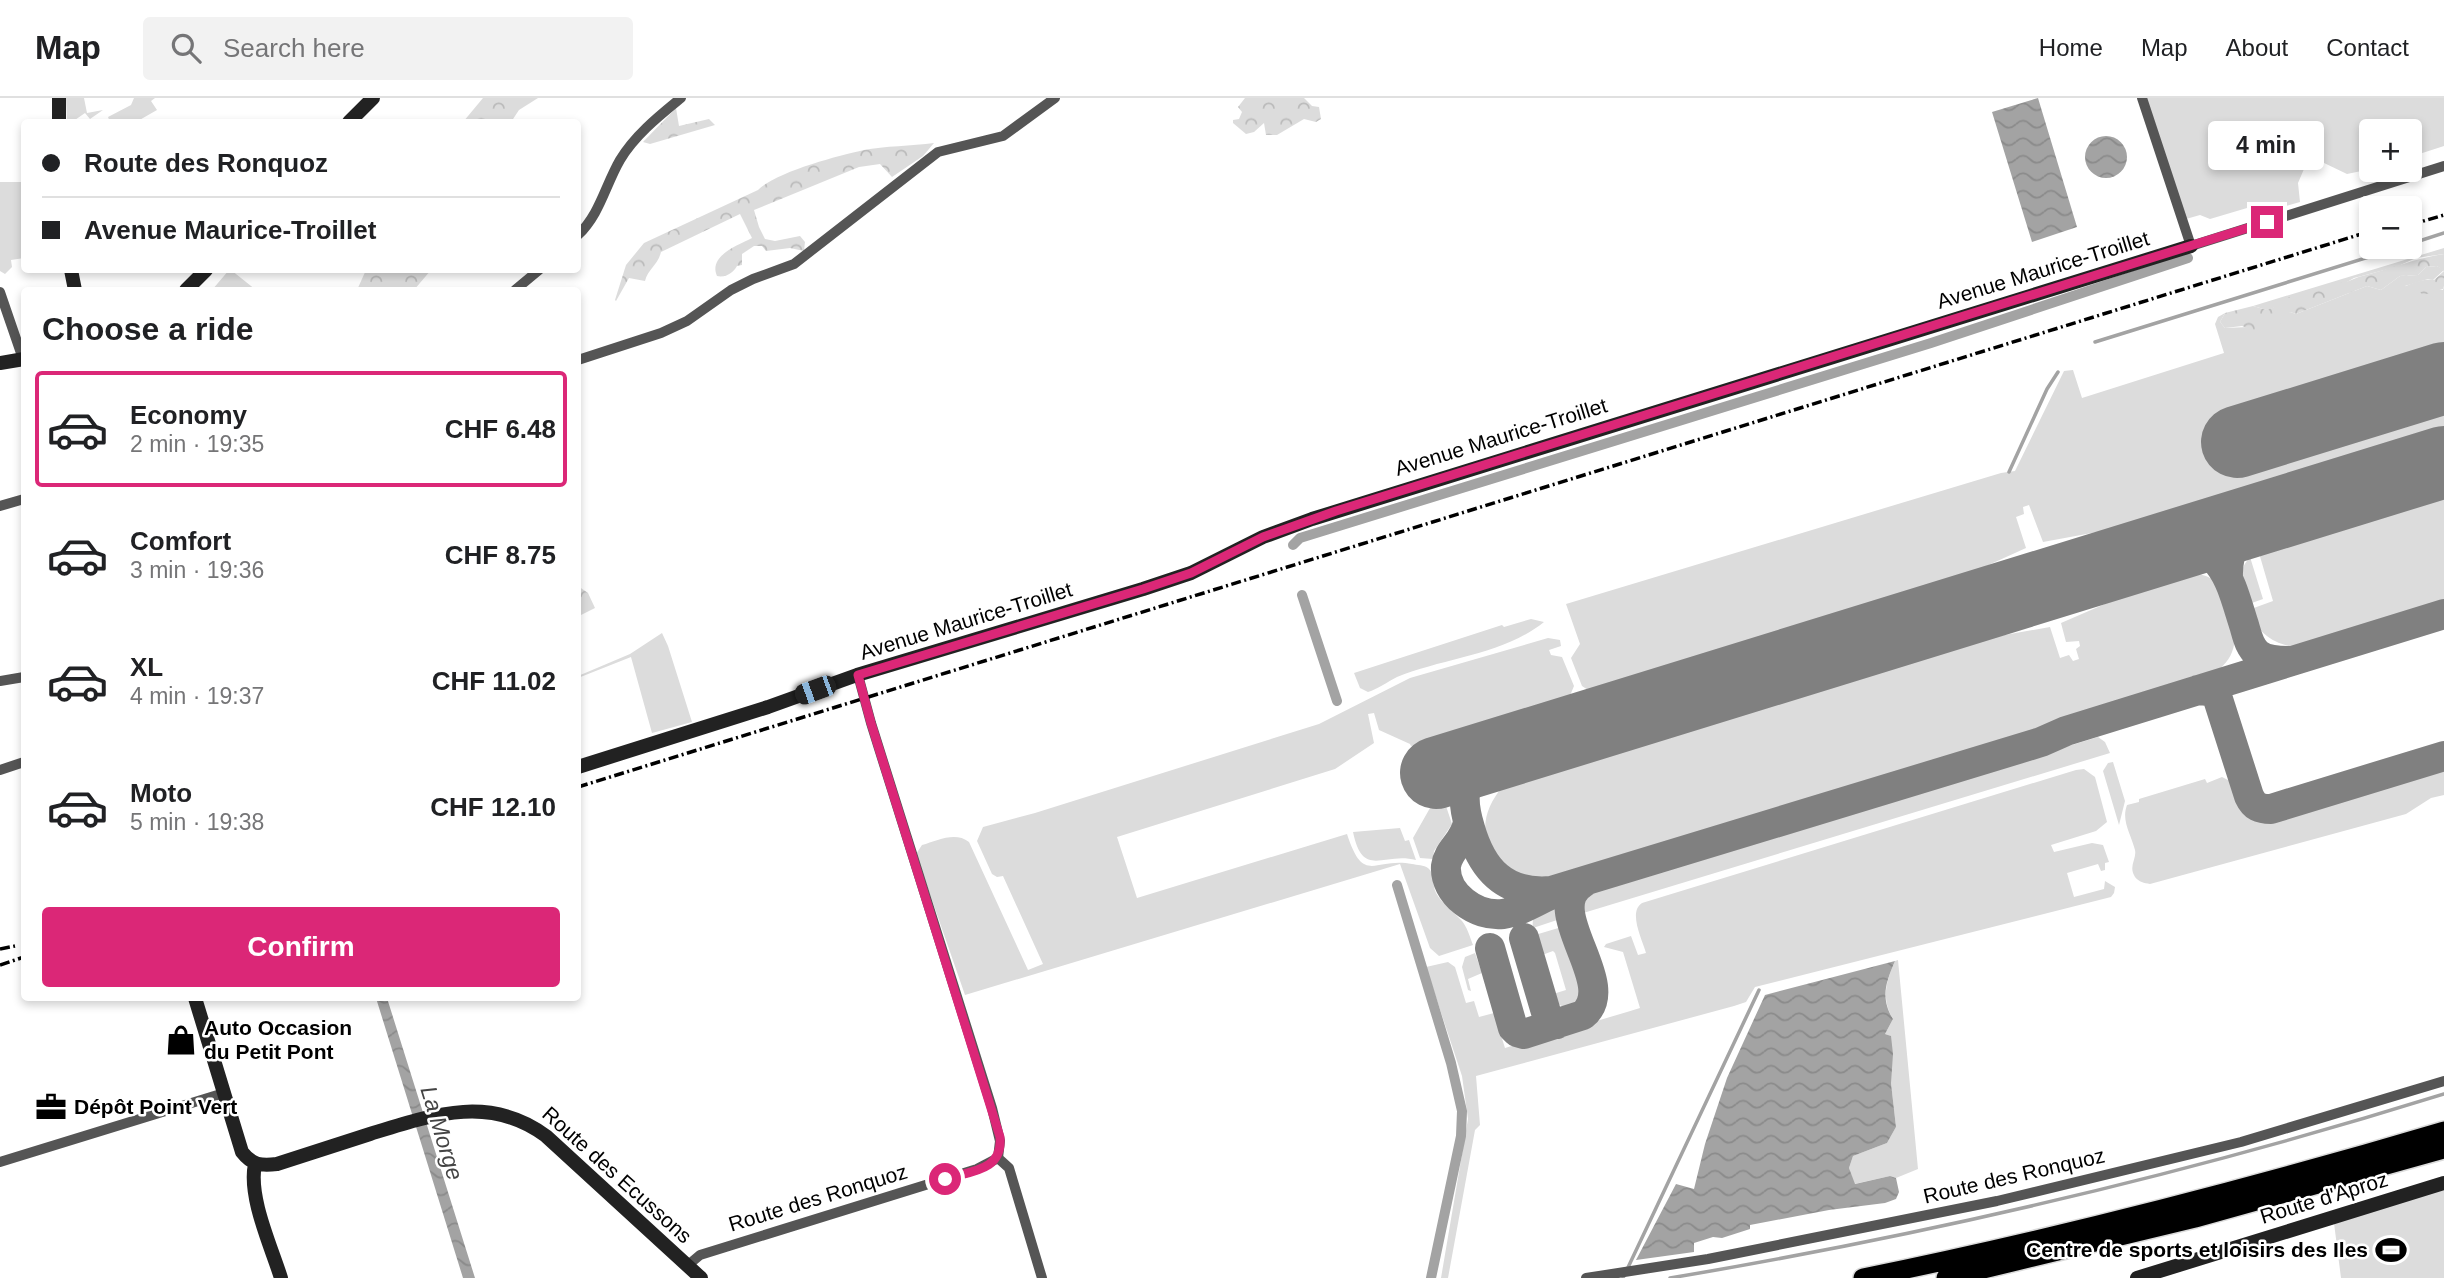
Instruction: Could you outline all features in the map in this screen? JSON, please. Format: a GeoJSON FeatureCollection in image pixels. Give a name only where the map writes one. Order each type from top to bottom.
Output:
{"type":"FeatureCollection","features":[{"type":"Feature","properties":{"kind":"highway"},"geometry":{"type":"LineString","coordinates":[[1863,1278],[2149,1213],[2313,1170],[2444,1131]]}},
{"type":"Feature","properties":{"kind":"highway"},"geometry":{"type":"LineString","coordinates":[[1946,1278],[2231,1209],[2444,1149]]}},
{"type":"Feature","properties":{"kind":"highway"},"geometry":{"type":"LineString","coordinates":[[1965,1278],[2015,1262]]}},
{"type":"Feature","properties":{"kind":"street"},"geometry":{"type":"LineString","coordinates":[[59,98],[59,119]]}},
{"type":"Feature","properties":{"kind":"street"},"geometry":{"type":"LineString","coordinates":[[352,119],[373,98]]}},
{"type":"Feature","properties":{"kind":"street"},"geometry":{"type":"LineString","coordinates":[[581,231],[596,212],[621,159],[646,127],[681,98]]}},
{"type":"Feature","properties":{"kind":"street"},"geometry":{"type":"LineString","coordinates":[[581,359],[678,325],[731,290],[794,264],[938,152],[1003,136],[1055,98]]}},
{"type":"Feature","properties":{"kind":"street"},"geometry":{"type":"LineString","coordinates":[[2141,98],[2191,246]]}},
{"type":"Feature","properties":{"kind":"street","name":"Avenue Maurice-Troillet"},"geometry":{"type":"LineString","coordinates":[[581,766],[768,708],[858,675],[1191,573],[1263,537],[1312,519],[2444,166]]}},
{"type":"Feature","properties":{"kind":"street"},"geometry":{"type":"LineString","coordinates":[[189,287],[203,273]]}},
{"type":"Feature","properties":{"kind":"street"},"geometry":{"type":"LineString","coordinates":[[519,287],[535,273]]}},
{"type":"Feature","properties":{"kind":"street"},"geometry":{"type":"LineString","coordinates":[[0,292],[21,351]]}},
{"type":"Feature","properties":{"kind":"street"},"geometry":{"type":"LineString","coordinates":[[0,363],[21,360]]}},
{"type":"Feature","properties":{"kind":"street"},"geometry":{"type":"LineString","coordinates":[[0,506],[21,500]]}},
{"type":"Feature","properties":{"kind":"street"},"geometry":{"type":"LineString","coordinates":[[858,675],[992,1108],[1000,1141],[998,1158],[1009,1168],[1042,1278]]}},
{"type":"Feature","properties":{"kind":"street"},"geometry":{"type":"LineString","coordinates":[[0,681],[21,678]]}},
{"type":"Feature","properties":{"kind":"street"},"geometry":{"type":"LineString","coordinates":[[0,770],[21,763]]}},
{"type":"Feature","properties":{"kind":"street"},"geometry":{"type":"LineString","coordinates":[[196,1001],[243,1152],[248,1160],[255,1164],[253,1175],[256,1197],[281,1278]]}},
{"type":"Feature","properties":{"kind":"street","name":"Route des Ronquoz"},"geometry":{"type":"LineString","coordinates":[[1586,1278],[1708,1259],[1997,1201],[2241,1142],[2444,1082]]}},
{"type":"Feature","properties":{"kind":"street"},"geometry":{"type":"LineString","coordinates":[[0,1163],[225,1093]]}},
{"type":"Feature","properties":{"kind":"street","name":"Route des Ecussons"},"geometry":{"type":"LineString","coordinates":[[255,1164],[277,1164],[429,1116],[495,1112],[522,1120],[546,1136],[701,1278]]}},
{"type":"Feature","properties":{"kind":"street","name":"Route des Ronquoz"},"geometry":{"type":"LineString","coordinates":[[687,1266],[700,1255],[977,1170],[998,1158]]}},
{"type":"Feature","properties":{"kind":"street","name":"Route d'Aproz"},"geometry":{"type":"LineString","coordinates":[[2137,1278],[2444,1183]]}},
{"type":"Feature","properties":{"kind":"green space"},"geometry":{"type":"Polygon","coordinates":[[[66,98],[84,98],[87,113],[103,110],[90,119],[85,113],[76,119],[67,119],[66,98]]]}},
{"type":"Feature","properties":{"kind":"green space"},"geometry":{"type":"Polygon","coordinates":[[[134,98],[155,98],[151,101],[157,110],[141,119],[109,119],[108,117],[131,105],[134,98]]]}},
{"type":"Feature","properties":{"kind":"green space"},"geometry":{"type":"Polygon","coordinates":[[[483,98],[538,98],[519,110],[513,119],[466,119],[483,98]]]}},
{"type":"Feature","properties":{"kind":"green space"},"geometry":{"type":"Polygon","coordinates":[[[1245,98],[1304,98],[1312,106],[1319,107],[1321,119],[1316,122],[1304,119],[1277,135],[1266,135],[1264,123],[1254,132],[1246,134],[1233,123],[1233,120],[1239,119],[1242,112],[1238,107],[1245,98]]]}},
{"type":"Feature","properties":{"kind":"green space"},"geometry":{"type":"Polygon","coordinates":[[[2146,98],[2444,98],[2444,146],[2422,153],[2422,119],[2359,119],[2359,172],[2347,174],[2322,162],[2304,169],[2298,183],[2300,202],[2255,215],[2247,208],[2210,219],[2200,215],[2186,219],[2146,98]]]}},
{"type":"Feature","properties":{"kind":"green space"},"geometry":{"type":"Polygon","coordinates":[[[676,108],[679,126],[709,119],[715,125],[650,144],[643,142],[676,108]]]}},
{"type":"Feature","properties":{"kind":"green space"},"geometry":{"type":"Polygon","coordinates":[[[934,143],[923,156],[892,177],[880,164],[859,167],[754,210],[765,239],[775,241],[800,236],[805,242],[804,251],[790,248],[766,251],[762,246],[754,246],[742,254],[742,265],[728,274],[717,276],[715,269],[720,257],[752,238],[740,214],[661,252],[645,281],[629,278],[615,300],[626,265],[644,243],[758,190],[778,177],[864,150],[934,143]]]}},
{"type":"Feature","properties":{"kind":"green space"},"geometry":{"type":"Polygon","coordinates":[[[0,182],[21,182],[21,258],[11,260],[12,267],[5,274],[0,271],[0,182]]]}},
{"type":"Feature","properties":{"kind":"green space"},"geometry":{"type":"Polygon","coordinates":[[[2444,248],[2444,254],[2422,257],[2422,255],[2444,248]]]}},
{"type":"Feature","properties":{"kind":"green space"},"geometry":{"type":"Polygon","coordinates":[[[2444,254],[2444,271],[2437,266],[2426,267],[2418,275],[2400,276],[2381,290],[2367,286],[2296,314],[2290,312],[2281,323],[2256,331],[2242,326],[2225,328],[2220,322],[2225,313],[2253,306],[2267,310],[2274,307],[2277,301],[2444,254]]]}},
{"type":"Feature","properties":{"kind":"green space"},"geometry":{"type":"Polygon","coordinates":[[[2408,259],[2414,259],[2267,310],[2253,306],[2408,259]]]}},
{"type":"Feature","properties":{"kind":"green space"},"geometry":{"type":"Polygon","coordinates":[[[2437,266],[2444,270],[2433,280],[2405,286],[2418,290],[2443,290],[2444,286],[2444,428],[2119,528],[2043,542],[2029,505],[2023,507],[2024,514],[2016,517],[2026,548],[1962,577],[1603,687],[1588,690],[1582,686],[1571,658],[1580,644],[1566,604],[2015,471],[2064,371],[2073,370],[2082,398],[2224,353],[2215,324],[2218,317],[2225,313],[2220,322],[2225,328],[2248,327],[2290,312],[2296,314],[2367,286],[2381,290],[2400,276],[2418,275],[2426,267],[2437,266]]]}},
{"type":"Feature","properties":{"kind":"green space"},"geometry":{"type":"Polygon","coordinates":[[[2444,271],[2443,289],[2423,295],[2418,290],[2409,294],[2400,290],[2416,282],[2434,280],[2444,271]]]}},
{"type":"Feature","properties":{"kind":"green space"},"geometry":{"type":"Polygon","coordinates":[[[226,273],[235,273],[252,287],[215,287],[226,273]]]}},
{"type":"Feature","properties":{"kind":"green space"},"geometry":{"type":"Polygon","coordinates":[[[365,273],[428,273],[417,287],[358,287],[365,273]]]}},
{"type":"Feature","properties":{"kind":"green space"},"geometry":{"type":"Polygon","coordinates":[[[2444,496],[2444,605],[2301,648],[2270,638],[2248,612],[2273,601],[2259,553],[2444,496]]]}},
{"type":"Feature","properties":{"kind":"green space"},"geometry":{"type":"Polygon","coordinates":[[[2250,557],[2263,599],[2244,604],[2240,579],[2250,557]]]}},
{"type":"Feature","properties":{"kind":"green space"},"geometry":{"type":"Polygon","coordinates":[[[2192,574],[2208,577],[2220,586],[2233,613],[2235,624],[2230,656],[2210,677],[1552,880],[1528,881],[1512,875],[1494,855],[1489,845],[1485,825],[1487,815],[1490,805],[1503,786],[1982,639],[2050,627],[2060,658],[2069,655],[2073,661],[2079,659],[2076,649],[2080,646],[2079,641],[2066,642],[2061,623],[2135,591],[2192,574]]]}},
{"type":"Feature","properties":{"kind":"green space"},"geometry":{"type":"Polygon","coordinates":[[[581,588],[588,593],[595,608],[581,615],[581,588]]]}},
{"type":"Feature","properties":{"kind":"green space"},"geometry":{"type":"Polygon","coordinates":[[[1531,619],[1544,622],[1510,642],[1397,677],[1368,692],[1360,688],[1354,673],[1502,625],[1504,627],[1531,619]]]}},
{"type":"Feature","properties":{"kind":"green space"},"geometry":{"type":"Polygon","coordinates":[[[662,633],[692,722],[652,733],[631,657],[581,677],[630,654],[662,633]]]}},
{"type":"Feature","properties":{"kind":"green space"},"geometry":{"type":"Polygon","coordinates":[[[1548,638],[1560,640],[1561,646],[1549,650],[1551,655],[1562,657],[1574,686],[1569,698],[1411,746],[1379,730],[1374,713],[1368,714],[1374,743],[1335,769],[1117,837],[1137,898],[1347,834],[1359,860],[1365,864],[1372,866],[1399,863],[1428,868],[1432,873],[1436,893],[1464,923],[1473,945],[1439,956],[1430,948],[1400,864],[965,995],[916,854],[922,845],[952,837],[969,842],[1028,970],[1043,964],[1003,876],[992,874],[977,841],[983,827],[1319,724],[1410,678],[1548,638]]]}},
{"type":"Feature","properties":{"kind":"green space"},"geometry":{"type":"Polygon","coordinates":[[[2098,737],[2105,742],[2110,753],[1580,914],[1582,896],[2098,737]]]}},
{"type":"Feature","properties":{"kind":"green space"},"geometry":{"type":"Polygon","coordinates":[[[2113,762],[2125,801],[2119,825],[2103,771],[2108,763],[2113,762]]]}},
{"type":"Feature","properties":{"kind":"green space"},"geometry":{"type":"Polygon","coordinates":[[[2444,767],[2444,795],[2431,798],[2406,814],[2150,884],[2138,880],[2133,873],[2135,850],[2125,811],[2127,805],[2139,802],[2139,799],[2205,779],[2207,783],[2222,777],[2230,781],[2245,813],[2267,822],[2444,767]]]}},
{"type":"Feature","properties":{"kind":"green space"},"geometry":{"type":"Polygon","coordinates":[[[2084,769],[2095,777],[2107,822],[2096,831],[2051,845],[2054,852],[2092,843],[2103,845],[2109,862],[2105,863],[2105,870],[2101,871],[2098,864],[2067,873],[2074,897],[2104,889],[2105,881],[2115,887],[2111,897],[1755,987],[1746,1002],[1734,1006],[1476,1076],[1480,1125],[1475,1130],[1448,1278],[1441,1278],[1468,1119],[1462,1076],[1426,967],[1448,962],[1455,967],[1466,1003],[1474,1001],[1479,1017],[1494,1013],[1505,1048],[1627,1012],[1640,1008],[1623,952],[1604,947],[1631,936],[1638,955],[1646,953],[1636,919],[1638,907],[1642,903],[2084,769]]]}},
{"type":"Feature","properties":{"kind":"green space"},"geometry":{"type":"Polygon","coordinates":[[[1445,803],[1452,824],[1434,851],[1433,859],[1420,858],[1413,838],[1430,808],[1445,803]]]}},
{"type":"Feature","properties":{"kind":"green space"},"geometry":{"type":"Polygon","coordinates":[[[1400,828],[1405,841],[1409,840],[1416,860],[1369,860],[1357,847],[1353,832],[1400,828]]]}},
{"type":"Feature","properties":{"kind":"green space"},"geometry":{"type":"Polygon","coordinates":[[[1550,906],[1557,909],[1563,918],[1533,928],[1536,913],[1550,906]]]}},
{"type":"Feature","properties":{"kind":"green space"},"geometry":{"type":"Polygon","coordinates":[[[1565,926],[1586,994],[1581,1006],[1569,1010],[1558,1004],[1553,994],[1566,990],[1555,953],[1553,951],[1542,955],[1535,935],[1565,926]]]}},
{"type":"Feature","properties":{"kind":"green space"},"geometry":{"type":"Polygon","coordinates":[[[1475,953],[1482,973],[1468,979],[1471,991],[1468,990],[1462,967],[1465,957],[1475,953]]]}},
{"type":"Feature","properties":{"kind":"green space"},"geometry":{"type":"Polygon","coordinates":[[[1898,960],[1918,1169],[1896,1178],[1890,1176],[1854,1184],[1849,1168],[1853,1156],[1887,1143],[1896,1127],[1891,1083],[1891,1036],[1885,1034],[1893,1019],[1887,1004],[1887,983],[1895,961],[1898,960]]]}},
{"type":"Feature","properties":{"kind":"green space","name":"Centre de sports et loisirs des Iles"},"geometry":{"type":"Polygon","coordinates":[[[2444,1189],[2444,1278],[2341,1278],[2334,1223],[2444,1189]]]}},
{"type":"Feature","properties":{"kind":"water"},"geometry":{"type":"Polygon","coordinates":[[[2038,98],[2077,227],[2032,242],[1992,112],[2038,98]]]}},
{"type":"Feature","properties":{"kind":"water"},"geometry":{"type":"Polygon","coordinates":[[[2106,136],[2121,142],[2127,157],[2121,172],[2106,178],[2091,172],[2085,157],[2091,142],[2106,136]]]}},
{"type":"Feature","properties":{"kind":"water"},"geometry":{"type":"Polygon","coordinates":[[[1895,961],[1886,990],[1887,1004],[1893,1019],[1885,1034],[1891,1036],[1891,1083],[1896,1127],[1887,1143],[1853,1156],[1849,1168],[1855,1184],[1890,1176],[1896,1178],[1899,1192],[1896,1199],[1750,1225],[1750,1229],[1722,1238],[1713,1237],[1694,1243],[1694,1252],[1636,1260],[1676,1184],[1694,1189],[1705,1144],[1727,1078],[1765,995],[1895,961]]]}},
{"type":"Feature","properties":{"kind":"water","name":"La Morge"},"geometry":{"type":"Polygon","coordinates":[[[377,1001],[388,1001],[475,1278],[463,1278],[377,1001]]]}},
{"type":"Feature","properties":{"kind":"waterway"},"geometry":{"type":"LineString","coordinates":[[2422,240],[2444,233]]}},
{"type":"Feature","properties":{"kind":"waterway"},"geometry":{"type":"LineString","coordinates":[[1293,545],[1300,538],[1931,343],[2188,258]]}},
{"type":"Feature","properties":{"kind":"waterway"},"geometry":{"type":"LineString","coordinates":[[2095,342],[2362,259]]}},
{"type":"Feature","properties":{"kind":"waterway"},"geometry":{"type":"LineString","coordinates":[[2009,472],[2047,389],[2058,372]]}},
{"type":"Feature","properties":{"kind":"waterway"},"geometry":{"type":"LineString","coordinates":[[1302,595],[1337,701]]}},
{"type":"Feature","properties":{"kind":"waterway"},"geometry":{"type":"LineString","coordinates":[[1397,885],[1451,1063],[1462,1111],[1461,1136],[1431,1278]]}},
{"type":"Feature","properties":{"kind":"waterway"},"geometry":{"type":"LineString","coordinates":[[1623,1278],[1759,990]]}},
{"type":"Feature","properties":{"kind":"waterway"},"geometry":{"type":"LineString","coordinates":[[1670,1278],[1866,1242],[2060,1199],[2253,1150],[2444,1094]]}},
{"type":"Feature","properties":{"kind":"taxiway"},"geometry":{"type":"LineString","coordinates":[[2228,577],[2232,550],[2246,529],[2261,519]]}},
{"type":"Feature","properties":{"kind":"taxiway"},"geometry":{"type":"LineString","coordinates":[[2171,546],[2203,551],[2214,559],[2235,595],[2252,648],[2265,658],[2289,661]]}},
{"type":"Feature","properties":{"kind":"taxiway"},"geometry":{"type":"LineString","coordinates":[[1500,753],[1478,766],[1467,783],[1465,804],[1475,843],[1489,867],[1508,884],[1521,889],[1551,891],[2041,742],[2066,731],[2444,614]]}},
{"type":"Feature","properties":{"kind":"taxiway"},"geometry":{"type":"LineString","coordinates":[[2198,690],[2209,691],[2217,696],[2249,796],[2253,803],[2261,808],[2271,809],[2444,756]]}},
{"type":"Feature","properties":{"kind":"taxiway"},"geometry":{"type":"LineString","coordinates":[[1468,822],[1464,835],[1447,860],[1446,866],[1450,886],[1464,902],[1482,912],[1503,914],[1554,893]]}},
{"type":"Feature","properties":{"kind":"taxiway"},"geometry":{"type":"LineString","coordinates":[[1490,948],[1513,1028],[1517,1032],[1524,1034],[1583,1015],[1592,1002],[1593,985],[1570,911],[1572,895],[1583,883]]}},
{"type":"Feature","properties":{"kind":"taxiway"},"geometry":{"type":"LineString","coordinates":[[1524,938],[1548,1019],[1557,1024]]}},
{"type":"Feature","properties":{"kind":"runway"},"geometry":{"type":"LineString","coordinates":[[2237,442],[2444,378]]}},
{"type":"Feature","properties":{"kind":"runway"},"geometry":{"type":"LineString","coordinates":[[1436,773],[2444,462]]}},
{"type":"Feature","properties":{"kind":"railway"},"geometry":{"type":"LineString","coordinates":[[2422,221],[2444,215]]}},
{"type":"Feature","properties":{"kind":"railway"},"geometry":{"type":"LineString","coordinates":[[581,786],[2359,235]]}},
{"type":"Feature","properties":{"kind":"railway"},"geometry":{"type":"LineString","coordinates":[[0,949],[15,946]]}},
{"type":"Feature","properties":{"kind":"railway"},"geometry":{"type":"LineString","coordinates":[[0,965],[21,958]]}},
{"type":"Feature","properties":{"kind":"place","name":"Auto Occasion du Petit Pont"},"geometry":{"type":"Point","coordinates":[181,1040]}},
{"type":"Feature","properties":{"kind":"place","name":"Dépôt Point Vert"},"geometry":{"type":"Point","coordinates":[51,1107]}},
{"type":"Feature","properties":{"kind":"place","name":"Centre de sports et loisirs des Iles"},"geometry":{"type":"Point","coordinates":[2391,1250]}},
{"type":"Feature","properties":{"kind":"route"},"geometry":{"type":"LineString","coordinates":[[945,1179],[977,1170],[996,1160],[1000,1153],[1000,1137],[858,675],[1191,573],[1263,537],[1336,511],[2267,222]]}}]}
